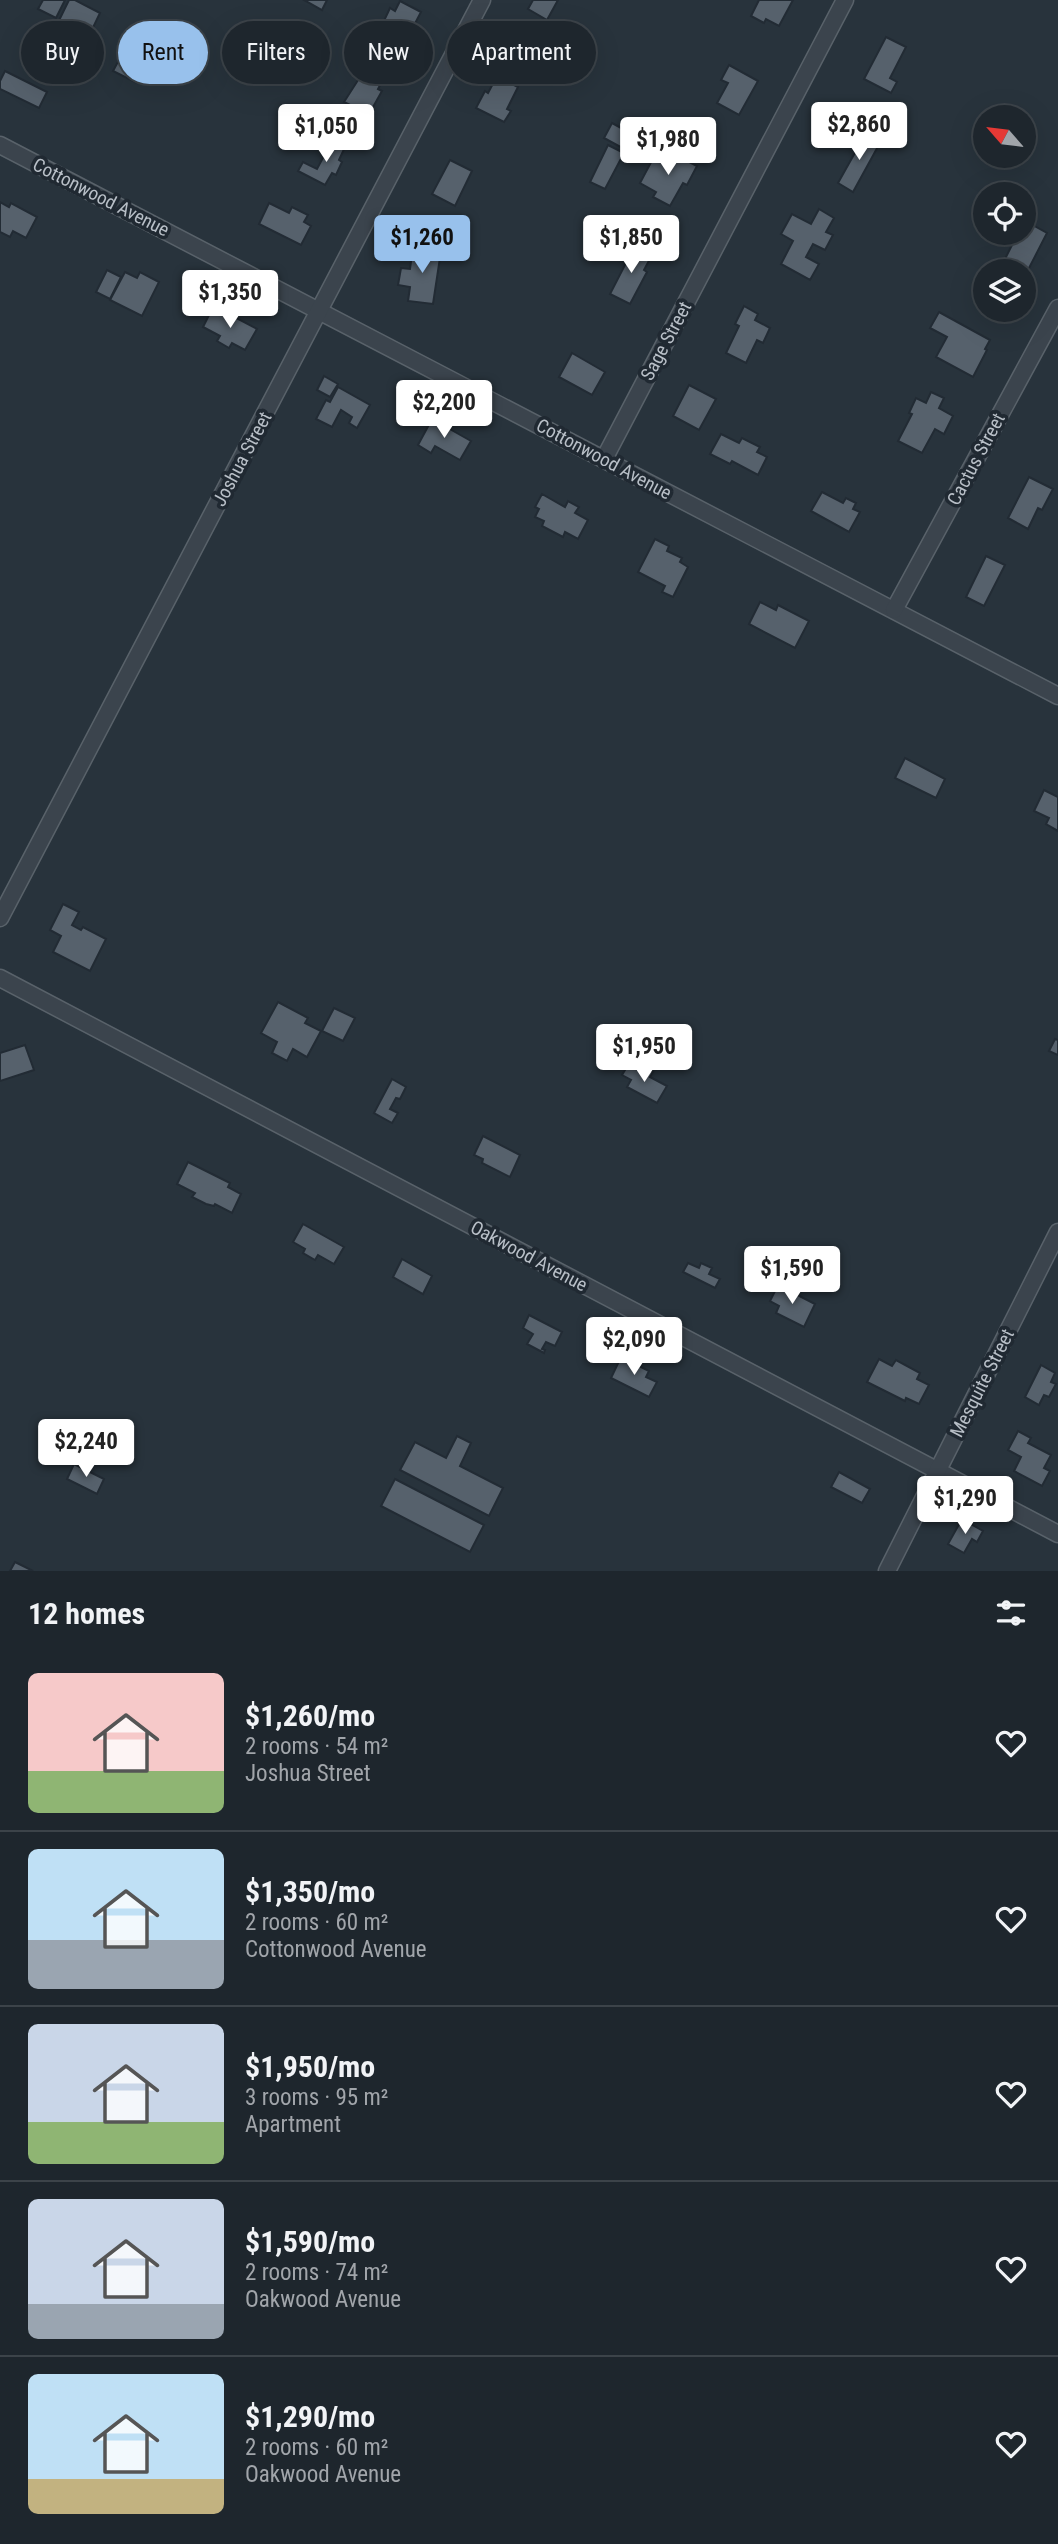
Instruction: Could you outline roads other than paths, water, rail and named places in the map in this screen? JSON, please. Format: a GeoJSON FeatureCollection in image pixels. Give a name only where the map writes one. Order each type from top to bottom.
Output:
{"type":"FeatureCollection","features":[{"type":"Feature","properties":{"kind":"street","name":"Joshua Street"},"geometry":{"type":"LineString","coordinates":[[0,918],[482,0]]}},
{"type":"Feature","properties":{"kind":"street","name":"Sage Street"},"geometry":{"type":"LineString","coordinates":[[604,459],[845,0]]}},
{"type":"Feature","properties":{"kind":"street","name":"Cottonwood Avenue"},"geometry":{"type":"LineString","coordinates":[[0,145],[1058,696]]}},
{"type":"Feature","properties":{"kind":"street","name":"Cactus Street"},"geometry":{"type":"LineString","coordinates":[[894,610],[1058,308]]}},
{"type":"Feature","properties":{"kind":"street","name":"Oakwood Avenue"},"geometry":{"type":"LineString","coordinates":[[0,978],[1058,1534]]}},
{"type":"Feature","properties":{"kind":"street","name":"Mesquite Street"},"geometry":{"type":"LineString","coordinates":[[887,1571],[1058,1232]]}}]}
